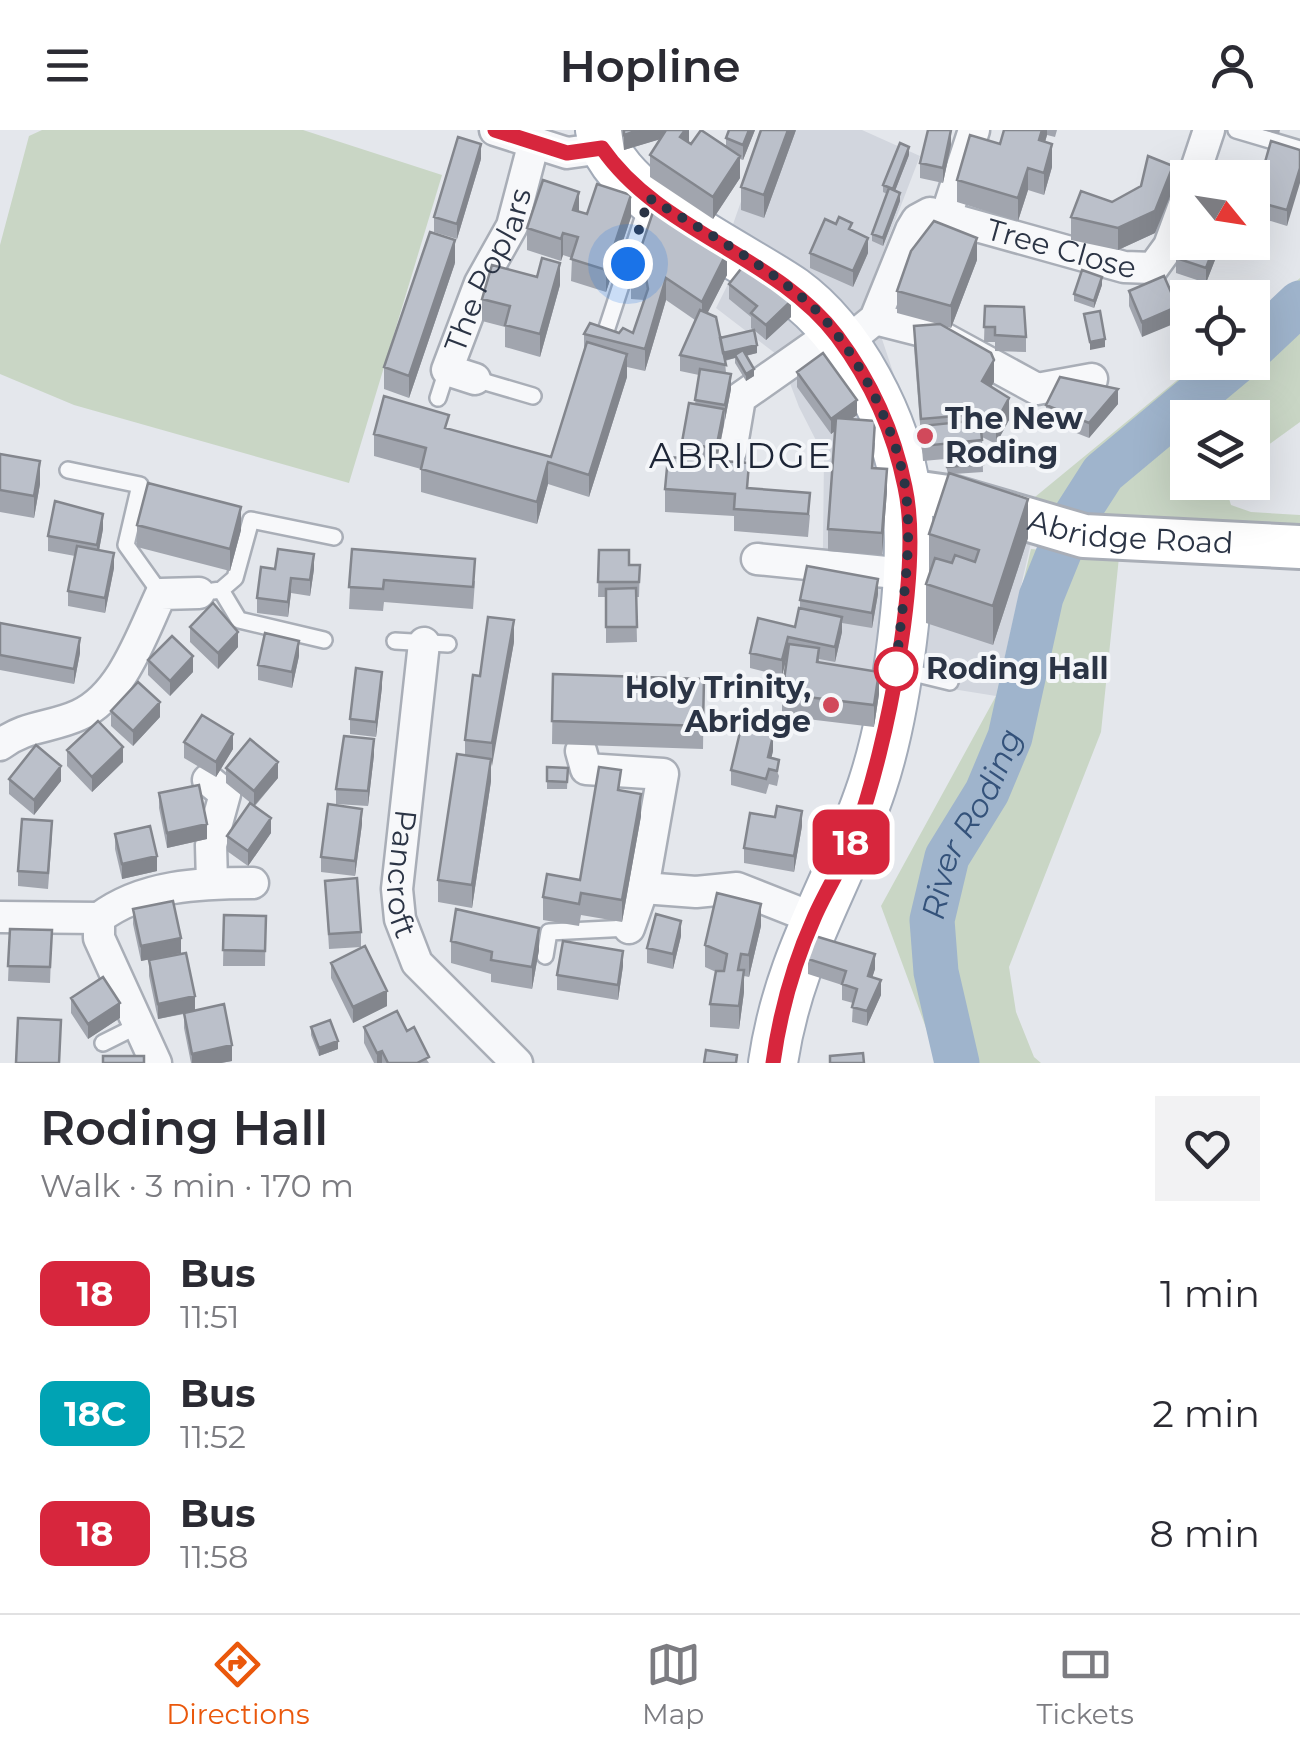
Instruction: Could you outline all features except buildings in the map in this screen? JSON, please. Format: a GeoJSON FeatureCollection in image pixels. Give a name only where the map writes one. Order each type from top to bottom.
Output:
{"type":"FeatureCollection","features":[{"type":"Feature","properties":{"kind":"main road"},"geometry":{"type":"LineString","coordinates":[[601,139],[618,172],[649,198],[851,332],[882,412],[906,491],[906,574],[896,669],[874,780],[855,835],[813,918],[784,997],[773,1063]]}},
{"type":"Feature","properties":{"kind":"main road","name":"Abridge Road"},"geometry":{"type":"LineString","coordinates":[[906,491],[997,503],[1035,524],[1084,536],[1300,547]]}},
{"type":"Feature","properties":{"kind":"street"},"geometry":{"type":"LineString","coordinates":[[494,130],[567,153],[601,139]]}},
{"type":"Feature","properties":{"kind":"street","name":"Tree Close"},"geometry":{"type":"LineString","coordinates":[[946,216],[974,130]]}},
{"type":"Feature","properties":{"kind":"street"},"geometry":{"type":"LineString","coordinates":[[1199,160],[1209,130]]}},
{"type":"Feature","properties":{"kind":"street","name":"The Poplars"},"geometry":{"type":"LineString","coordinates":[[453,382],[480,283],[512,226],[534,142]]}},
{"type":"Feature","properties":{"kind":"street","name":"Tree Close"},"geometry":{"type":"LineString","coordinates":[[851,332],[917,220],[930,214],[1124,267],[1152,268],[1170,246]]}},
{"type":"Feature","properties":{"kind":"street"},"geometry":{"type":"LineString","coordinates":[[731,450],[740,398],[851,332],[938,336],[1038,388],[1092,379]]}},
{"type":"Feature","properties":{"kind":"street"},"geometry":{"type":"LineString","coordinates":[[757,558],[906,574]]}},
{"type":"Feature","properties":{"kind":"street"},"geometry":{"type":"LineString","coordinates":[[6,728],[59,722],[100,701],[126,666],[161,594],[210,592]]}},
{"type":"Feature","properties":{"kind":"street","name":"Pancroft"},"geometry":{"type":"LineString","coordinates":[[422,643],[397,889],[400,919],[417,963],[518,1063]]}},
{"type":"Feature","properties":{"kind":"street"},"geometry":{"type":"LineString","coordinates":[[581,751],[586,769],[663,774],[643,888],[630,928]]}},
{"type":"Feature","properties":{"kind":"street"},"geometry":{"type":"LineString","coordinates":[[208,780],[225,794],[211,845],[212,882]]}},
{"type":"Feature","properties":{"kind":"street"},"geometry":{"type":"LineString","coordinates":[[0,917],[99,918],[119,903],[164,889],[212,882],[254,882]]}},
{"type":"Feature","properties":{"kind":"street"},"geometry":{"type":"LineString","coordinates":[[643,888],[696,892],[738,888],[764,894],[813,918]]}},
{"type":"Feature","properties":{"kind":"street"},"geometry":{"type":"LineString","coordinates":[[99,918],[100,938],[156,1063]]}},
{"type":"Feature","properties":{"kind":"lane"},"geometry":{"type":"LineString","coordinates":[[1236,130],[1300,149]]}},
{"type":"Feature","properties":{"kind":"lane"},"geometry":{"type":"LineString","coordinates":[[606,331],[649,198]]}},
{"type":"Feature","properties":{"kind":"lane"},"geometry":{"type":"LineString","coordinates":[[453,382],[533,396]]}},
{"type":"Feature","properties":{"kind":"lane"},"geometry":{"type":"LineString","coordinates":[[68,470],[140,484],[126,545],[161,594]]}},
{"type":"Feature","properties":{"kind":"lane"},"geometry":{"type":"LineString","coordinates":[[324,640],[239,620],[210,592],[235,578],[251,520],[334,537]]}},
{"type":"Feature","properties":{"kind":"lane"},"geometry":{"type":"LineString","coordinates":[[896,669],[950,682]]}},
{"type":"Feature","properties":{"kind":"lane"},"geometry":{"type":"LineString","coordinates":[[544,956],[549,932],[630,928]]}},
{"type":"Feature","properties":{"kind":"lane"},"geometry":{"type":"LineString","coordinates":[[103,1043],[139,1025]]}},
{"type":"Feature","properties":{"kind":"shaded area"},"geometry":{"type":"Polygon","coordinates":[[[766,130],[862,130],[920,156],[867,294],[929,480],[1032,538],[996,696],[802,665],[823,546],[824,456],[780,357],[716,308],[737,266],[731,230],[766,130]]]}},
{"type":"Feature","properties":{"kind":"green space"},"geometry":{"type":"Polygon","coordinates":[[[42,130],[303,130],[442,175],[349,483],[74,405],[0,374],[0,245],[29,136],[42,130]]]}},
{"type":"Feature","properties":{"kind":"green space"},"geometry":{"type":"Polygon","coordinates":[[[1300,278],[1300,422],[1270,444],[1270,400],[1170,400],[1170,500],[1229,500],[1231,505],[1251,512],[1300,515],[1300,534],[1145,523],[1024,506],[1177,380],[1270,380],[1270,303],[1300,278]]]}},
{"type":"Feature","properties":{"kind":"green space"},"geometry":{"type":"Polygon","coordinates":[[[1031,549],[1119,557],[1101,732],[1009,967],[1016,1012],[1034,1057],[1041,1063],[939,1063],[881,906],[996,696],[1031,549]]]}},
{"type":"Feature","properties":{"kind":"waterway","name":"River Roding"},"geometry":{"type":"LineString","coordinates":[[1270,331],[1300,303]]}},
{"type":"Feature","properties":{"kind":"waterway","name":"River Roding"},"geometry":{"type":"LineString","coordinates":[[957,1063],[936,972],[932,920],[947,857],[987,792],[1010,737],[1041,597],[1071,523],[1103,473],[1214,380]]}},
{"type":"Feature","properties":{"kind":"bus line","name":"18"},"geometry":{"type":"LineString","coordinates":[[495,130],[567,153],[602,148],[618,172],[649,198],[806,300],[844,346],[882,412],[896,450],[906,491],[908,530],[896,669],[884,734],[874,780],[855,835],[813,918],[784,997],[773,1063]]}},
{"type":"Feature","properties":{"kind":"place","name":"The New Roding"},"geometry":{"type":"Point","coordinates":[925,436]}},
{"type":"Feature","properties":{"kind":"place","name":"Roding Hall"},"geometry":{"type":"Point","coordinates":[896,669]}},
{"type":"Feature","properties":{"kind":"place","name":"Holy Trinity, Abridge"},"geometry":{"type":"Point","coordinates":[831,705]}},
{"type":"Feature","properties":{"kind":"district","name":"ABRIDGE"},"geometry":{"type":"Point","coordinates":[741,456]}},
{"type":"Feature","properties":{"kind":"route"},"geometry":{"type":"LineString","coordinates":[[628,264],[649,198],[806,300],[844,346],[882,412],[906,491],[906,574],[896,669]]}}]}
